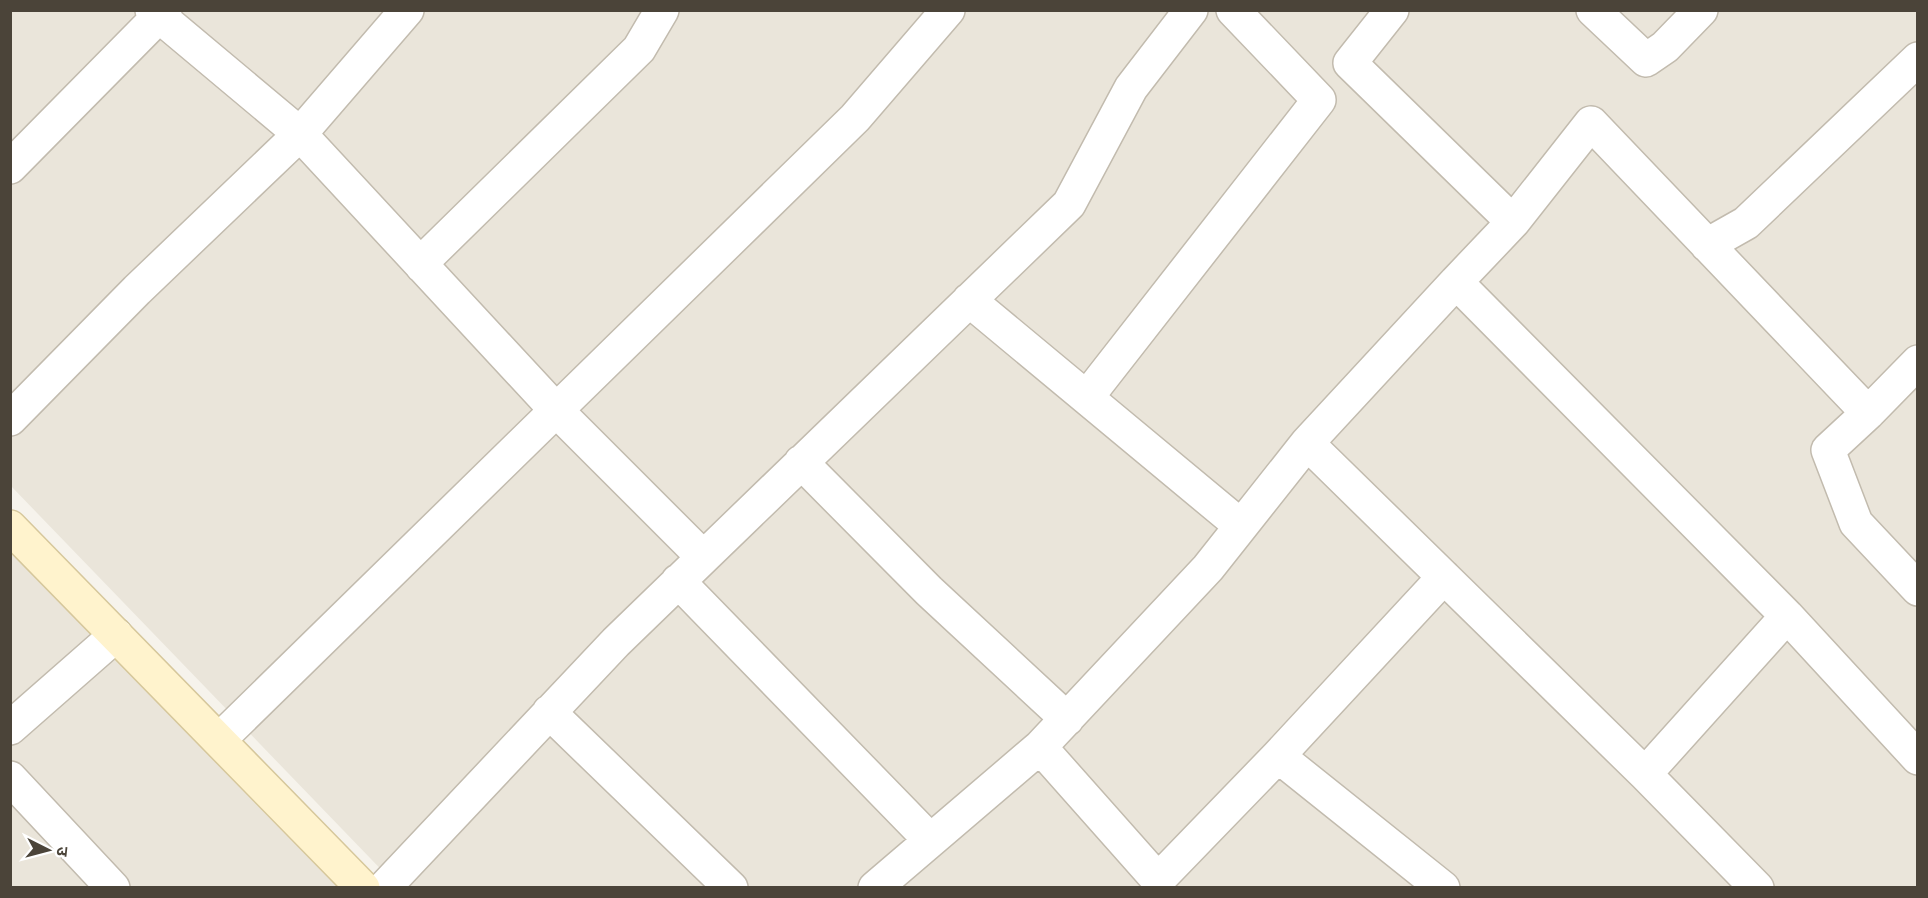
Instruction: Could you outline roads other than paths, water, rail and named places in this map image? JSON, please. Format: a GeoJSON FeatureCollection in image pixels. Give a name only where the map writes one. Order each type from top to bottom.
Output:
{"type":"FeatureCollection","features":[{"type":"Feature","properties":{"kind":"street"},"geometry":{"type":"LineString","coordinates":[[10,419],[137,290],[300,134],[407,10]]}},
{"type":"Feature","properties":{"kind":"street"},"geometry":{"type":"LineString","coordinates":[[422,266],[423,261],[639,49],[662,10]]}},
{"type":"Feature","properties":{"kind":"street"},"geometry":{"type":"LineString","coordinates":[[219,740],[855,118],[948,10]]}},
{"type":"Feature","properties":{"kind":"street"},"geometry":{"type":"LineString","coordinates":[[10,527],[361,885],[549,712],[678,581],[1069,204],[1131,88],[1191,10]]}},
{"type":"Feature","properties":{"kind":"street"},"geometry":{"type":"LineString","coordinates":[[1233,10],[1319,100]]}},
{"type":"Feature","properties":{"kind":"street"},"geometry":{"type":"LineString","coordinates":[[1087,397],[1392,10]]}},
{"type":"Feature","properties":{"kind":"street"},"geometry":{"type":"LineString","coordinates":[[1593,10],[1646,60],[1665,47],[1701,10]]}},
{"type":"Feature","properties":{"kind":"street"},"geometry":{"type":"LineString","coordinates":[[10,167],[159,13],[300,134],[556,410],[703,557]]}},
{"type":"Feature","properties":{"kind":"street"},"geometry":{"type":"LineString","coordinates":[[1707,245],[1746,223],[1917,59]]}},
{"type":"Feature","properties":{"kind":"street"},"geometry":{"type":"LineString","coordinates":[[1350,63],[1513,222]]}},
{"type":"Feature","properties":{"kind":"street"},"geometry":{"type":"LineString","coordinates":[[875,888],[1040,747],[1208,568],[1307,443],[1513,222],[1591,123],[1868,412]]}},
{"type":"Feature","properties":{"kind":"street"},"geometry":{"type":"LineString","coordinates":[[1456,282],[1787,616],[1917,758]]}},
{"type":"Feature","properties":{"kind":"street"},"geometry":{"type":"LineString","coordinates":[[969,300],[1242,526]]}},
{"type":"Feature","properties":{"kind":"street"},"geometry":{"type":"LineString","coordinates":[[1917,362],[1828,450],[1856,523],[1917,589]]}},
{"type":"Feature","properties":{"kind":"street"},"geometry":{"type":"LineString","coordinates":[[1307,443],[1645,774],[1757,888]]}},
{"type":"Feature","properties":{"kind":"street"},"geometry":{"type":"LineString","coordinates":[[801,462],[929,591],[1066,719]]}},
{"type":"Feature","properties":{"kind":"street"},"geometry":{"type":"LineString","coordinates":[[1040,747],[1158,885],[1444,577]]}},
{"type":"Feature","properties":{"kind":"street"},"geometry":{"type":"LineString","coordinates":[[678,581],[930,840]]}},
{"type":"Feature","properties":{"kind":"street"},"geometry":{"type":"LineString","coordinates":[[1645,774],[1787,616]]}},
{"type":"Feature","properties":{"kind":"street"},"geometry":{"type":"LineString","coordinates":[[10,728],[116,635]]}},
{"type":"Feature","properties":{"kind":"street"},"geometry":{"type":"LineString","coordinates":[[549,712],[732,888]]}},
{"type":"Feature","properties":{"kind":"street"},"geometry":{"type":"LineString","coordinates":[[1278,756],[1443,888]]}},
{"type":"Feature","properties":{"kind":"street"},"geometry":{"type":"LineString","coordinates":[[10,778],[113,888]]}}]}
